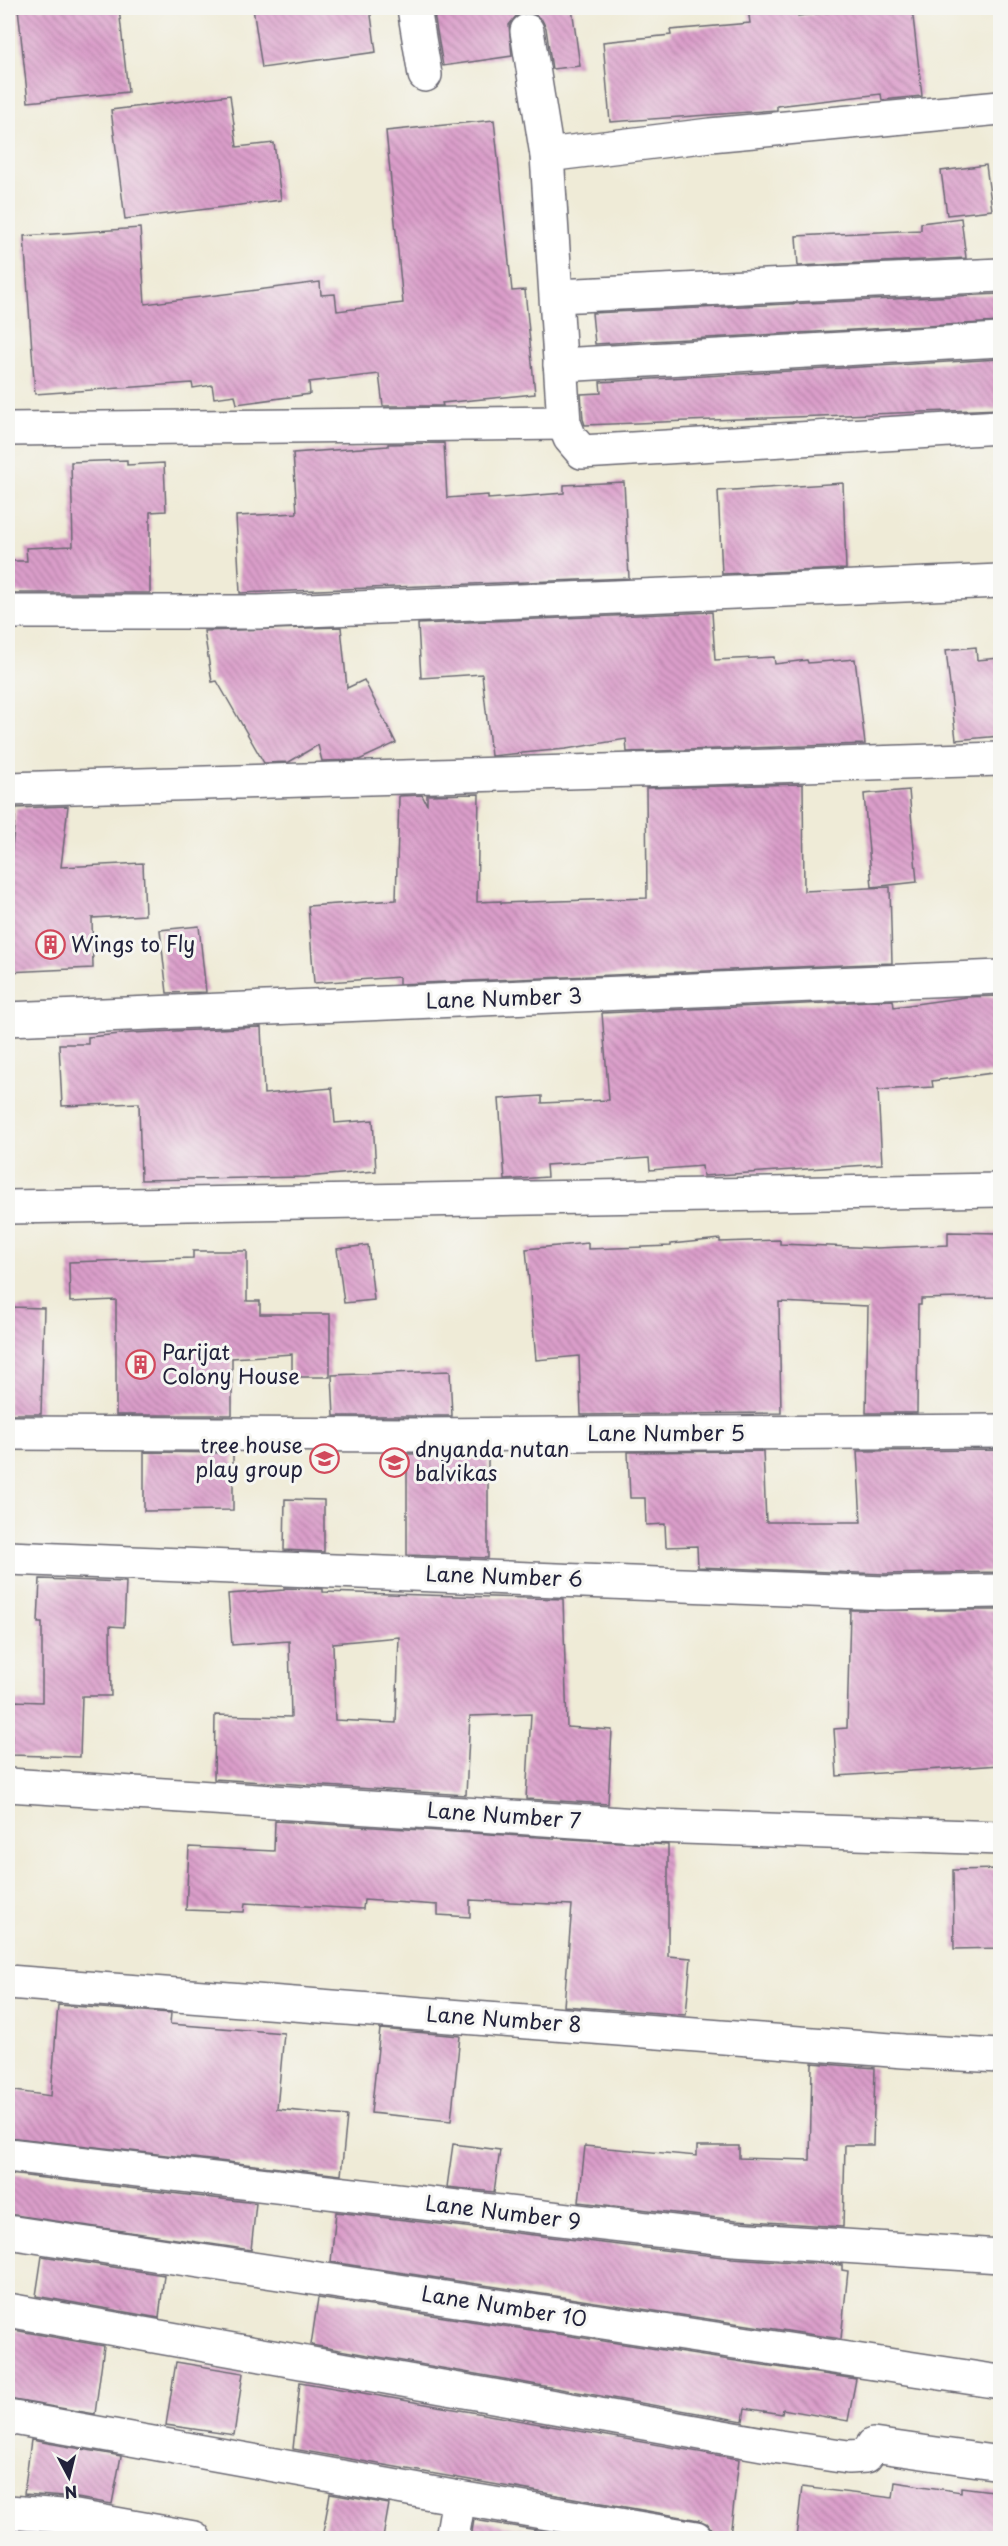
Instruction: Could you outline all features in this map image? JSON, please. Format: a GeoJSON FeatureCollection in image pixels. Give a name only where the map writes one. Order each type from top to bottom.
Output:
{"type":"FeatureCollection","features":[{"type":"Feature","properties":{"kind":"street"},"geometry":{"type":"LineString","coordinates":[[414,8],[425,75]]}},
{"type":"Feature","properties":{"kind":"street"},"geometry":{"type":"LineString","coordinates":[[527,31],[547,155],[564,423],[570,438],[582,452],[1000,427]]}},
{"type":"Feature","properties":{"kind":"street"},"geometry":{"type":"LineString","coordinates":[[547,155],[710,135],[1000,108]]}},
{"type":"Feature","properties":{"kind":"street"},"geometry":{"type":"LineString","coordinates":[[557,296],[1000,275]]}},
{"type":"Feature","properties":{"kind":"street"},"geometry":{"type":"LineString","coordinates":[[560,365],[1000,340]]}},
{"type":"Feature","properties":{"kind":"street"},"geometry":{"type":"LineString","coordinates":[[8,429],[564,423]]}},
{"type":"Feature","properties":{"kind":"street"},"geometry":{"type":"LineString","coordinates":[[8,612],[259,612],[1000,581]]}},
{"type":"Feature","properties":{"kind":"street"},"geometry":{"type":"LineString","coordinates":[[8,789],[1000,759]]}},
{"type":"Feature","properties":{"kind":"street","name":"Lane Number 3"},"geometry":{"type":"LineString","coordinates":[[8,1019],[1000,977]]}},
{"type":"Feature","properties":{"kind":"street"},"geometry":{"type":"LineString","coordinates":[[8,1207],[942,1193],[1000,1190]]}},
{"type":"Feature","properties":{"kind":"street","name":"Lane Number 5"},"geometry":{"type":"LineString","coordinates":[[8,1432],[432,1435],[1000,1431]]}},
{"type":"Feature","properties":{"kind":"street","name":"Lane Number 6"},"geometry":{"type":"LineString","coordinates":[[8,1558],[885,1593],[1000,1591]]}},
{"type":"Feature","properties":{"kind":"street","name":"Lane Number 7"},"geometry":{"type":"LineString","coordinates":[[8,1785],[653,1826],[1000,1838]]}},
{"type":"Feature","properties":{"kind":"street","name":"Lane Number 8"},"geometry":{"type":"LineString","coordinates":[[8,1982],[904,2051],[1000,2056]]}},
{"type":"Feature","properties":{"kind":"street","name":"Lane Number 9"},"geometry":{"type":"LineString","coordinates":[[8,2155],[734,2239],[1000,2256]]}},
{"type":"Feature","properties":{"kind":"street","name":"Lane Number 10"},"geometry":{"type":"LineString","coordinates":[[8,2232],[1000,2382]]}},
{"type":"Feature","properties":{"kind":"street"},"geometry":{"type":"LineString","coordinates":[[8,2310],[848,2457],[866,2456],[873,2445],[1000,2463]]}},
{"type":"Feature","properties":{"kind":"street"},"geometry":{"type":"LineString","coordinates":[[8,2417],[696,2538]]}},
{"type":"Feature","properties":{"kind":"street"},"geometry":{"type":"LineString","coordinates":[[452,2538],[459,2498]]}},
{"type":"Feature","properties":{"kind":"street"},"geometry":{"type":"LineString","coordinates":[[8,2512],[76,2517],[194,2538]]}},
{"type":"Feature","properties":{"kind":"building"},"geometry":{"type":"Polygon","coordinates":[[[18,8],[119,8],[128,92],[28,102],[18,8]]]}},
{"type":"Feature","properties":{"kind":"building"},"geometry":{"type":"Polygon","coordinates":[[[253,8],[370,8],[376,52],[262,68],[253,8]]]}},
{"type":"Feature","properties":{"kind":"building"},"geometry":{"type":"Polygon","coordinates":[[[433,8],[512,8],[513,13],[572,8],[580,66],[552,69],[546,28],[542,20],[534,14],[525,12],[516,16],[509,25],[512,56],[443,66],[433,8]]]}},
{"type":"Feature","properties":{"kind":"building"},"geometry":{"type":"Polygon","coordinates":[[[748,8],[797,8],[798,16],[866,8],[912,8],[922,96],[882,100],[881,94],[777,106],[777,110],[610,122],[603,42],[671,35],[670,30],[750,23],[748,8]]]}},
{"type":"Feature","properties":{"kind":"building"},"geometry":{"type":"Polygon","coordinates":[[[230,95],[237,147],[274,143],[281,200],[125,219],[111,110],[230,95]]]}},
{"type":"Feature","properties":{"kind":"building"},"geometry":{"type":"Polygon","coordinates":[[[494,120],[512,291],[525,290],[535,394],[442,403],[443,406],[383,406],[379,374],[309,382],[310,394],[237,404],[235,395],[214,398],[212,385],[193,388],[192,383],[35,394],[24,236],[140,228],[145,304],[320,282],[321,295],[335,294],[337,311],[403,303],[386,131],[494,120]]]}},
{"type":"Feature","properties":{"kind":"building"},"geometry":{"type":"Polygon","coordinates":[[[986,165],[992,210],[947,215],[941,171],[986,165]]]}},
{"type":"Feature","properties":{"kind":"building"},"geometry":{"type":"Polygon","coordinates":[[[961,218],[966,258],[798,266],[796,236],[921,230],[921,223],[961,218]]]}},
{"type":"Feature","properties":{"kind":"building"},"geometry":{"type":"Polygon","coordinates":[[[1000,294],[1000,322],[595,344],[592,313],[1000,294]]]}},
{"type":"Feature","properties":{"kind":"building"},"geometry":{"type":"Polygon","coordinates":[[[1000,359],[1000,409],[585,425],[583,419],[581,394],[601,393],[600,382],[1000,359]]]}},
{"type":"Feature","properties":{"kind":"building"},"geometry":{"type":"Polygon","coordinates":[[[444,443],[447,498],[488,495],[488,499],[564,493],[564,485],[624,482],[629,578],[240,593],[236,516],[297,513],[293,453],[388,446],[388,444],[444,443]]]}},
{"type":"Feature","properties":{"kind":"building"},"geometry":{"type":"Polygon","coordinates":[[[127,460],[127,465],[164,463],[166,511],[150,512],[150,593],[8,593],[8,561],[27,561],[26,548],[73,546],[71,462],[127,460]]]}},
{"type":"Feature","properties":{"kind":"building"},"geometry":{"type":"Polygon","coordinates":[[[843,483],[846,569],[722,574],[718,491],[843,483]]]}},
{"type":"Feature","properties":{"kind":"building"},"geometry":{"type":"Polygon","coordinates":[[[712,612],[715,660],[774,657],[775,664],[807,660],[808,663],[855,659],[865,744],[627,752],[626,739],[566,749],[491,756],[482,674],[421,678],[418,624],[712,612]]]}},
{"type":"Feature","properties":{"kind":"building"},"geometry":{"type":"Polygon","coordinates":[[[341,627],[347,688],[364,680],[396,743],[359,760],[322,761],[318,745],[289,762],[264,763],[217,681],[212,682],[204,631],[341,627]]]}},
{"type":"Feature","properties":{"kind":"building"},"geometry":{"type":"Polygon","coordinates":[[[976,647],[977,660],[1000,658],[1000,736],[956,740],[946,650],[976,647]]]}},
{"type":"Feature","properties":{"kind":"building"},"geometry":{"type":"Polygon","coordinates":[[[803,784],[804,891],[890,887],[892,963],[399,984],[399,977],[314,983],[308,906],[396,900],[399,796],[422,795],[427,805],[427,795],[479,794],[477,902],[501,901],[501,903],[647,898],[646,788],[803,784]]]}},
{"type":"Feature","properties":{"kind":"building"},"geometry":{"type":"Polygon","coordinates":[[[909,790],[917,882],[872,887],[864,794],[909,790]]]}},
{"type":"Feature","properties":{"kind":"building"},"geometry":{"type":"Polygon","coordinates":[[[68,806],[61,867],[143,863],[145,915],[92,918],[93,968],[8,972],[8,886],[16,808],[68,806]]]}},
{"type":"Feature","properties":{"kind":"building"},"geometry":{"type":"Polygon","coordinates":[[[199,926],[206,992],[167,993],[160,930],[199,926]]]}},
{"type":"Feature","properties":{"kind":"building"},"geometry":{"type":"Polygon","coordinates":[[[1000,996],[1000,1072],[932,1081],[933,1087],[878,1090],[882,1164],[703,1176],[702,1166],[650,1170],[649,1158],[546,1165],[547,1177],[505,1180],[499,1099],[542,1096],[542,1103],[609,1100],[602,1013],[893,1000],[894,1007],[966,997],[1000,996]]]}},
{"type":"Feature","properties":{"kind":"building"},"geometry":{"type":"Polygon","coordinates":[[[261,1027],[264,1094],[332,1088],[335,1123],[373,1120],[376,1171],[305,1177],[141,1180],[139,1103],[62,1106],[59,1044],[88,1044],[88,1037],[132,1033],[261,1027]]]}},
{"type":"Feature","properties":{"kind":"building"},"geometry":{"type":"Polygon","coordinates":[[[948,1232],[1000,1233],[1000,1297],[921,1299],[921,1305],[918,1305],[917,1413],[866,1413],[868,1306],[779,1302],[781,1413],[581,1415],[579,1356],[536,1360],[526,1249],[588,1243],[588,1249],[671,1246],[671,1244],[720,1239],[720,1242],[780,1240],[780,1244],[877,1248],[948,1245],[948,1232]]]}},
{"type":"Feature","properties":{"kind":"building"},"geometry":{"type":"Polygon","coordinates":[[[368,1245],[374,1300],[344,1303],[337,1249],[368,1245]]]}},
{"type":"Feature","properties":{"kind":"building"},"geometry":{"type":"Polygon","coordinates":[[[193,1251],[247,1251],[247,1301],[260,1301],[260,1314],[330,1314],[330,1377],[292,1377],[292,1354],[232,1358],[232,1415],[116,1415],[116,1300],[70,1302],[69,1262],[193,1258],[193,1251]]]}},
{"type":"Feature","properties":{"kind":"building"},"geometry":{"type":"Polygon","coordinates":[[[8,1307],[44,1308],[41,1414],[8,1414],[8,1307]]]}},
{"type":"Feature","properties":{"kind":"building"},"geometry":{"type":"Polygon","coordinates":[[[450,1371],[452,1416],[334,1416],[332,1375],[450,1371]]]}},
{"type":"Feature","properties":{"kind":"building"},"geometry":{"type":"Polygon","coordinates":[[[1000,1450],[1000,1572],[885,1574],[698,1567],[697,1546],[666,1547],[665,1524],[646,1525],[645,1498],[630,1498],[628,1452],[763,1451],[766,1522],[861,1522],[857,1451],[1000,1450]]]}},
{"type":"Feature","properties":{"kind":"building"},"geometry":{"type":"Polygon","coordinates":[[[144,1452],[233,1453],[233,1510],[144,1511],[144,1452]]]}},
{"type":"Feature","properties":{"kind":"building"},"geometry":{"type":"Polygon","coordinates":[[[488,1453],[488,1558],[407,1555],[407,1454],[488,1453]]]}},
{"type":"Feature","properties":{"kind":"building"},"geometry":{"type":"Polygon","coordinates":[[[285,1499],[324,1500],[324,1552],[284,1550],[285,1499]]]}},
{"type":"Feature","properties":{"kind":"building"},"geometry":{"type":"Polygon","coordinates":[[[40,1579],[126,1582],[124,1627],[110,1626],[111,1696],[82,1696],[80,1757],[11,1755],[13,1701],[42,1702],[42,1623],[38,1623],[40,1579]]]}},
{"type":"Feature","properties":{"kind":"building"},"geometry":{"type":"Polygon","coordinates":[[[284,1588],[323,1589],[323,1592],[563,1599],[567,1727],[612,1730],[608,1804],[526,1799],[531,1714],[470,1716],[466,1795],[214,1779],[215,1715],[291,1717],[289,1641],[232,1645],[228,1594],[284,1590],[284,1588]],[[399,1637],[333,1643],[335,1720],[396,1723],[399,1637]]]}},
{"type":"Feature","properties":{"kind":"building"},"geometry":{"type":"Polygon","coordinates":[[[850,1610],[1000,1610],[1000,1765],[837,1776],[834,1729],[847,1728],[850,1610]]]}},
{"type":"Feature","properties":{"kind":"building"},"geometry":{"type":"Polygon","coordinates":[[[275,1821],[668,1845],[668,1956],[691,1958],[686,2015],[564,2006],[572,1905],[470,1900],[470,1917],[438,1915],[438,1905],[364,1900],[363,1909],[245,1903],[244,1912],[186,1910],[189,1847],[274,1851],[275,1821]]]}},
{"type":"Feature","properties":{"kind":"building"},"geometry":{"type":"Polygon","coordinates":[[[1000,1869],[1000,1948],[954,1949],[953,1870],[1000,1869]]]}},
{"type":"Feature","properties":{"kind":"building"},"geometry":{"type":"Polygon","coordinates":[[[58,2005],[171,2013],[170,2024],[284,2033],[277,2109],[347,2116],[341,2175],[8,2137],[8,2090],[51,2096],[58,2005]]]}},
{"type":"Feature","properties":{"kind":"building"},"geometry":{"type":"Polygon","coordinates":[[[380,2029],[460,2036],[451,2121],[371,2113],[380,2029]]]}},
{"type":"Feature","properties":{"kind":"building"},"geometry":{"type":"Polygon","coordinates":[[[812,2063],[875,2068],[873,2145],[845,2145],[843,2227],[736,2220],[579,2202],[585,2146],[697,2156],[697,2146],[739,2146],[739,2158],[810,2160],[812,2063]]]}},
{"type":"Feature","properties":{"kind":"building"},"geometry":{"type":"Polygon","coordinates":[[[453,2144],[500,2150],[494,2192],[447,2187],[453,2144]]]}},
{"type":"Feature","properties":{"kind":"building"},"geometry":{"type":"Polygon","coordinates":[[[9,2174],[256,2203],[251,2250],[8,2214],[9,2174]]]}},
{"type":"Feature","properties":{"kind":"building"},"geometry":{"type":"Polygon","coordinates":[[[336,2212],[732,2258],[842,2265],[842,2270],[848,2271],[841,2339],[331,2262],[336,2212]]]}},
{"type":"Feature","properties":{"kind":"building"},"geometry":{"type":"Polygon","coordinates":[[[42,2256],[164,2275],[159,2318],[36,2296],[42,2256]]]}},
{"type":"Feature","properties":{"kind":"building"},"geometry":{"type":"Polygon","coordinates":[[[318,2298],[856,2379],[848,2421],[783,2409],[782,2414],[745,2408],[743,2421],[311,2345],[318,2298]]]}},
{"type":"Feature","properties":{"kind":"building"},"geometry":{"type":"Polygon","coordinates":[[[8,2329],[104,2346],[95,2414],[8,2399],[8,2329]]]}},
{"type":"Feature","properties":{"kind":"building"},"geometry":{"type":"Polygon","coordinates":[[[176,2362],[243,2373],[234,2435],[166,2425],[176,2362]]]}},
{"type":"Feature","properties":{"kind":"building"},"geometry":{"type":"Polygon","coordinates":[[[300,2382],[739,2459],[730,2536],[714,2534],[708,2524],[699,2520],[293,2449],[300,2382]]]}},
{"type":"Feature","properties":{"kind":"building"},"geometry":{"type":"Polygon","coordinates":[[[31,2440],[121,2456],[112,2504],[77,2498],[24,2494],[31,2440]]]}},
{"type":"Feature","properties":{"kind":"building"},"geometry":{"type":"Polygon","coordinates":[[[895,2482],[961,2492],[961,2487],[1000,2492],[1000,2538],[796,2538],[802,2487],[893,2498],[895,2482]]]}},
{"type":"Feature","properties":{"kind":"building"},"geometry":{"type":"Polygon","coordinates":[[[330,2494],[389,2504],[383,2538],[322,2538],[330,2494]]]}},
{"type":"Feature","properties":{"kind":"building"},"geometry":{"type":"Polygon","coordinates":[[[474,2520],[586,2538],[471,2538],[474,2520]]]}},
{"type":"Feature","properties":{"kind":"place","name":"Wings to Fly"},"geometry":{"type":"Point","coordinates":[50,945]}},
{"type":"Feature","properties":{"kind":"place","name":"Parijat Colony House"},"geometry":{"type":"Point","coordinates":[141,1365]}},
{"type":"Feature","properties":{"kind":"place","name":"tree house play group"},"geometry":{"type":"Point","coordinates":[324,1458]}},
{"type":"Feature","properties":{"kind":"place","name":"dnyanda nutan balvikas"},"geometry":{"type":"Point","coordinates":[394,1462]}}]}
